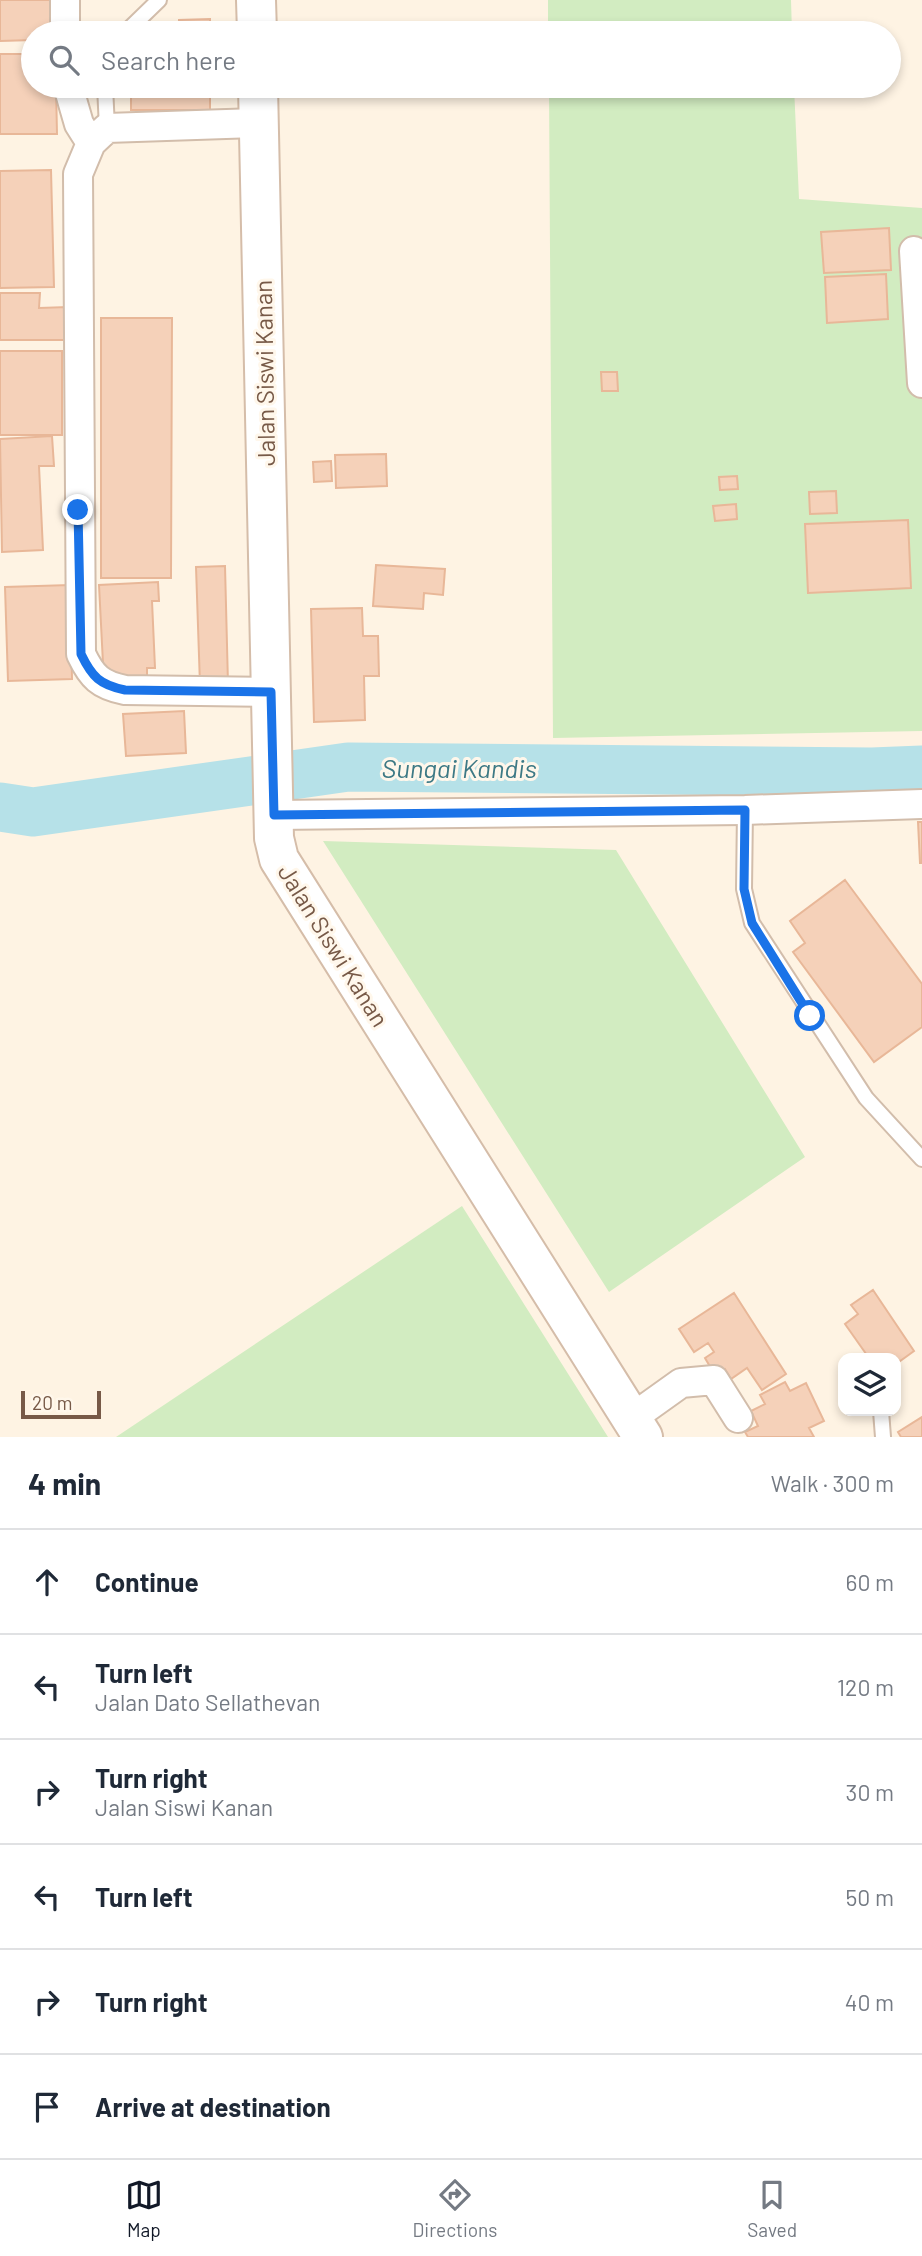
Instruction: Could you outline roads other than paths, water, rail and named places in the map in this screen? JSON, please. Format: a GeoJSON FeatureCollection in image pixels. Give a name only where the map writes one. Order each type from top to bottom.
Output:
{"type":"FeatureCollection","features":[{"type":"Feature","properties":{"kind":"street"},"geometry":{"type":"LineString","coordinates":[[65,0],[65,21]]}},
{"type":"Feature","properties":{"kind":"street"},"geometry":{"type":"LineString","coordinates":[[256,0],[257,21]]}},
{"type":"Feature","properties":{"kind":"street"},"geometry":{"type":"LineString","coordinates":[[71,98],[79,124],[99,135],[259,123]]}},
{"type":"Feature","properties":{"kind":"street","name":"Jalan Siswi Kanan"},"geometry":{"type":"LineString","coordinates":[[258,98],[274,838],[279,859],[638,1428]]}},
{"type":"Feature","properties":{"kind":"street"},"geometry":{"type":"LineString","coordinates":[[99,135],[78,174],[81,654],[90,673],[103,685],[125,690],[271,692]]}},
{"type":"Feature","properties":{"kind":"street"},"geometry":{"type":"LineString","coordinates":[[914,251],[922,383]]}},
{"type":"Feature","properties":{"kind":"street"},"geometry":{"type":"LineString","coordinates":[[274,809],[745,810],[922,804]]}},
{"type":"Feature","properties":{"kind":"street"},"geometry":{"type":"LineString","coordinates":[[638,1428],[681,1383],[714,1381],[737,1418]]}},
{"type":"Feature","properties":{"kind":"lane"},"geometry":{"type":"LineString","coordinates":[[137,21],[159,0]]}},
{"type":"Feature","properties":{"kind":"lane"},"geometry":{"type":"LineString","coordinates":[[99,135],[104,98]]}},
{"type":"Feature","properties":{"kind":"lane"},"geometry":{"type":"LineString","coordinates":[[745,810],[744,889],[752,923],[810,1016],[866,1098],[922,1159]]}},
{"type":"Feature","properties":{"kind":"lane"},"geometry":{"type":"LineString","coordinates":[[881,1416],[883,1437]]}},
{"type":"Feature","properties":{"kind":"waterway","name":"Sungai Kandis"},"geometry":{"type":"LineString","coordinates":[[0,807],[33,812],[348,767],[872,772],[922,770]]}}]}
